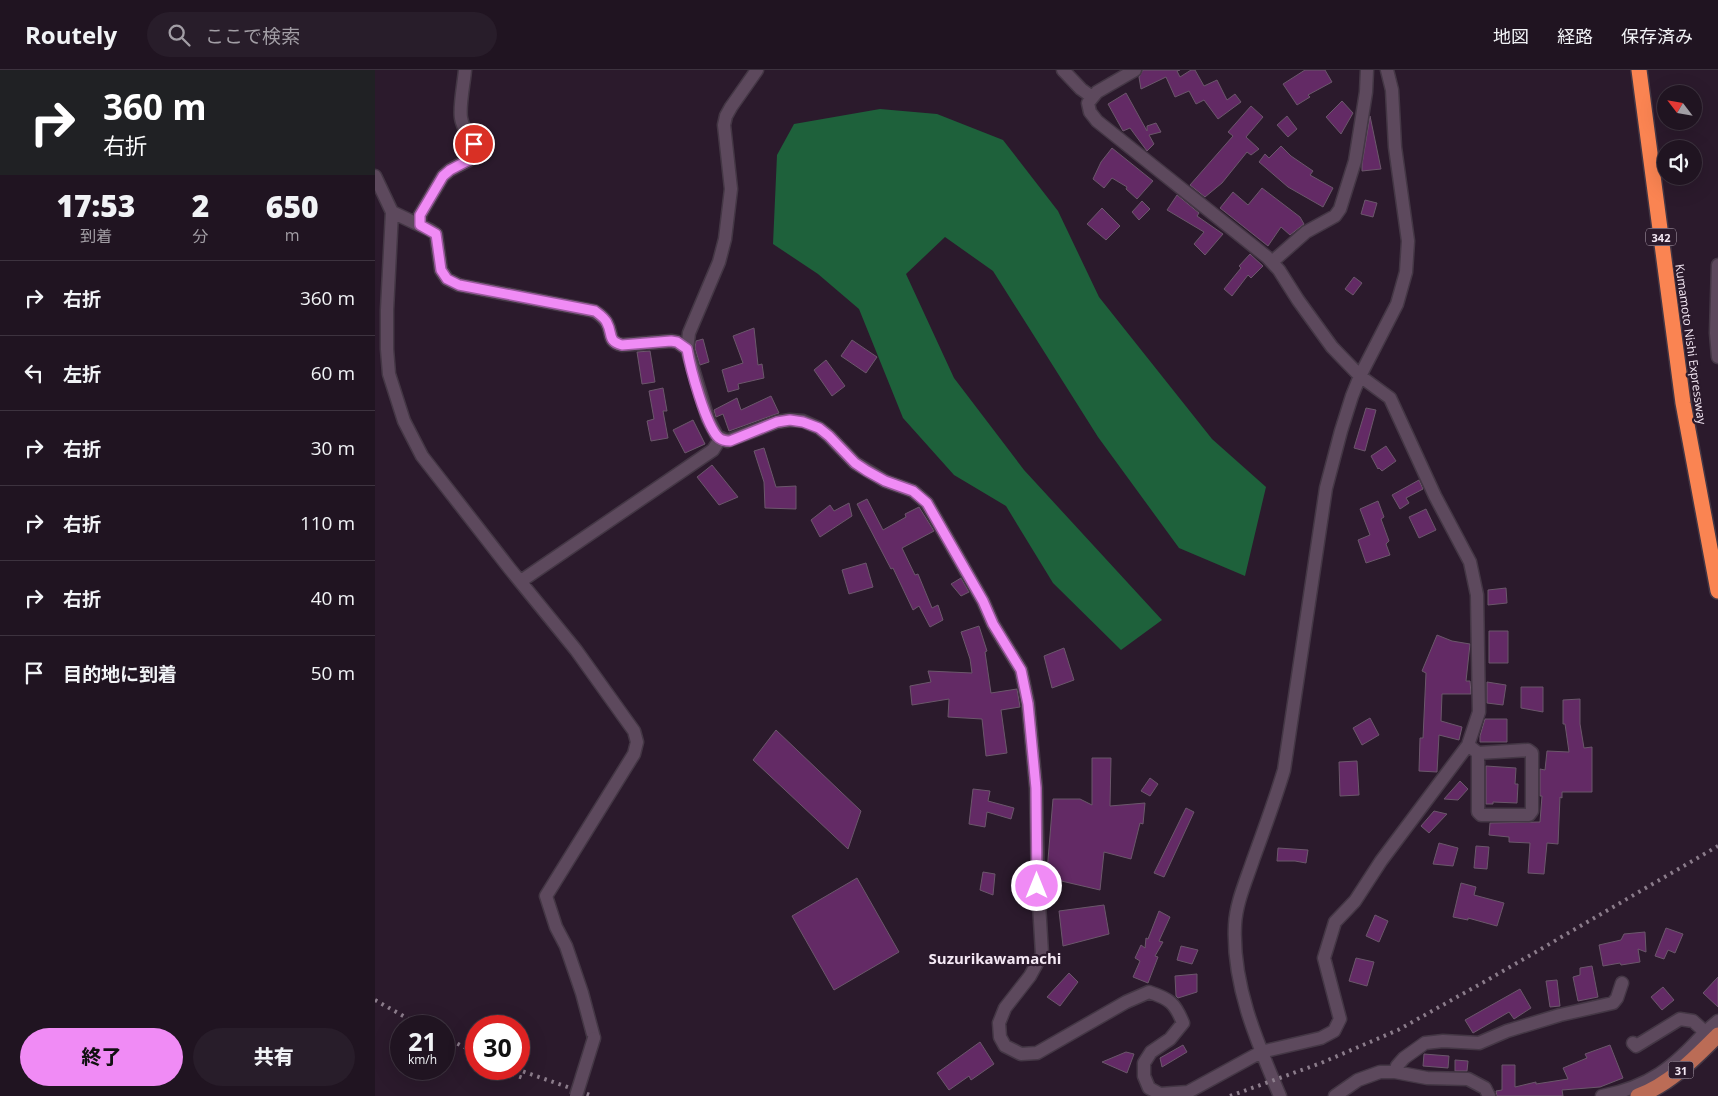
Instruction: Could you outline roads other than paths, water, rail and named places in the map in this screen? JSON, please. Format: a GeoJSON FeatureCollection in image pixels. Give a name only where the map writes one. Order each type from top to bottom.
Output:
{"type":"FeatureCollection","features":[{"type":"Feature","properties":{"kind":"highway","name":"Kumamoto Nishi Expressway"},"geometry":{"type":"LineString","coordinates":[[1639,70],[1683,403],[1718,591]]}},
{"type":"Feature","properties":{"kind":"main road","name":"31"},"geometry":{"type":"LineString","coordinates":[[1638,1096],[1656,1093],[1675,1076],[1712,1034]]}},
{"type":"Feature","properties":{"kind":"street"},"geometry":{"type":"LineString","coordinates":[[420,225],[420,215],[443,176],[469,160],[475,154],[474,144],[465,130],[461,117],[465,70]]}},
{"type":"Feature","properties":{"kind":"street"},"geometry":{"type":"LineString","coordinates":[[757,70],[726,116],[724,125],[731,190],[725,239],[719,262],[689,334],[687,349],[708,419],[715,433],[724,441],[730,441],[777,422],[790,420],[803,422],[819,428],[855,463],[885,481],[913,491],[927,503],[983,601],[993,624],[1021,670],[1028,704],[1036,788],[1037,886],[1042,954],[1030,976],[1005,1008],[999,1023],[1000,1037],[1005,1046],[1021,1054],[1037,1053],[1126,1002],[1149,992],[1165,997],[1178,1009],[1183,1023],[1170,1039],[1151,1052],[1144,1063],[1144,1076],[1149,1088],[1160,1094],[1188,1092],[1261,1052],[1321,1038],[1334,1031],[1340,1018],[1325,958],[1335,922],[1355,901],[1381,861],[1468,745],[1479,712],[1477,595],[1470,562],[1435,496],[1390,398],[1360,376],[1320,332],[1273,262],[1097,121],[1088,107],[1092,97],[1097,92],[1135,70]]}},
{"type":"Feature","properties":{"kind":"street"},"geometry":{"type":"LineString","coordinates":[[1063,70],[1081,89],[1092,97]]}},
{"type":"Feature","properties":{"kind":"street"},"geometry":{"type":"LineString","coordinates":[[1273,262],[1306,232],[1335,216],[1340,209],[1355,161],[1366,92],[1367,70]]}},
{"type":"Feature","properties":{"kind":"street"},"geometry":{"type":"LineString","coordinates":[[1280,1096],[1261,1052],[1243,998],[1237,966],[1235,925],[1241,895],[1284,770],[1326,488],[1341,431],[1360,376],[1397,304],[1406,272],[1408,241],[1395,148],[1391,90],[1387,70]]}},
{"type":"Feature","properties":{"kind":"street"},"geometry":{"type":"LineString","coordinates":[[375,176],[392,212],[387,349],[389,374],[404,421],[422,456],[587,666],[634,731],[637,742],[634,754],[546,896],[582,993],[594,1038],[576,1096]]}},
{"type":"Feature","properties":{"kind":"street"},"geometry":{"type":"LineString","coordinates":[[392,212],[436,234],[441,270],[447,279],[459,285],[595,311],[607,322],[611,338],[615,343],[622,345],[671,341],[677,342],[687,349]]}},
{"type":"Feature","properties":{"kind":"street"},"geometry":{"type":"LineString","coordinates":[[1718,265],[1716,288],[1718,357]]}},
{"type":"Feature","properties":{"kind":"street"},"geometry":{"type":"LineString","coordinates":[[521,581],[713,450],[720,439]]}},
{"type":"Feature","properties":{"kind":"street"},"geometry":{"type":"LineString","coordinates":[[1468,745],[1478,753],[1528,750],[1532,753],[1532,811],[1529,815],[1481,815],[1478,812],[1478,753]]}},
{"type":"Feature","properties":{"kind":"street"},"geometry":{"type":"LineString","coordinates":[[1395,1072],[1397,1066],[1404,1058],[1425,1043],[1443,1041],[1479,1043],[1560,1015],[1613,1002],[1617,998],[1622,983]]}},
{"type":"Feature","properties":{"kind":"street"},"geometry":{"type":"LineString","coordinates":[[1633,1043],[1636,1046],[1680,1019],[1693,1021],[1712,1034]]}},
{"type":"Feature","properties":{"kind":"street"},"geometry":{"type":"LineString","coordinates":[[1602,1096],[1623,1092],[1651,1080],[1666,1071],[1712,1034],[1718,1021]]}},
{"type":"Feature","properties":{"kind":"street"},"geometry":{"type":"LineString","coordinates":[[1335,1096],[1358,1080],[1379,1072],[1395,1072],[1427,1078],[1468,1079],[1485,1088],[1489,1096]]}},
{"type":"Feature","properties":{"kind":"railway"},"geometry":{"type":"LineString","coordinates":[[1230,1096],[1321,1063],[1398,1030],[1718,846]]}},
{"type":"Feature","properties":{"kind":"railway"},"geometry":{"type":"LineString","coordinates":[[375,1000],[402,1015]]}},
{"type":"Feature","properties":{"kind":"railway"},"geometry":{"type":"LineString","coordinates":[[455,1042],[465,1048]]}},
{"type":"Feature","properties":{"kind":"railway"},"geometry":{"type":"LineString","coordinates":[[530,1074],[593,1096]]}},
{"type":"Feature","properties":{"kind":"district","name":"Suzurikawamachi"},"geometry":{"type":"Point","coordinates":[995,958]}}]}
